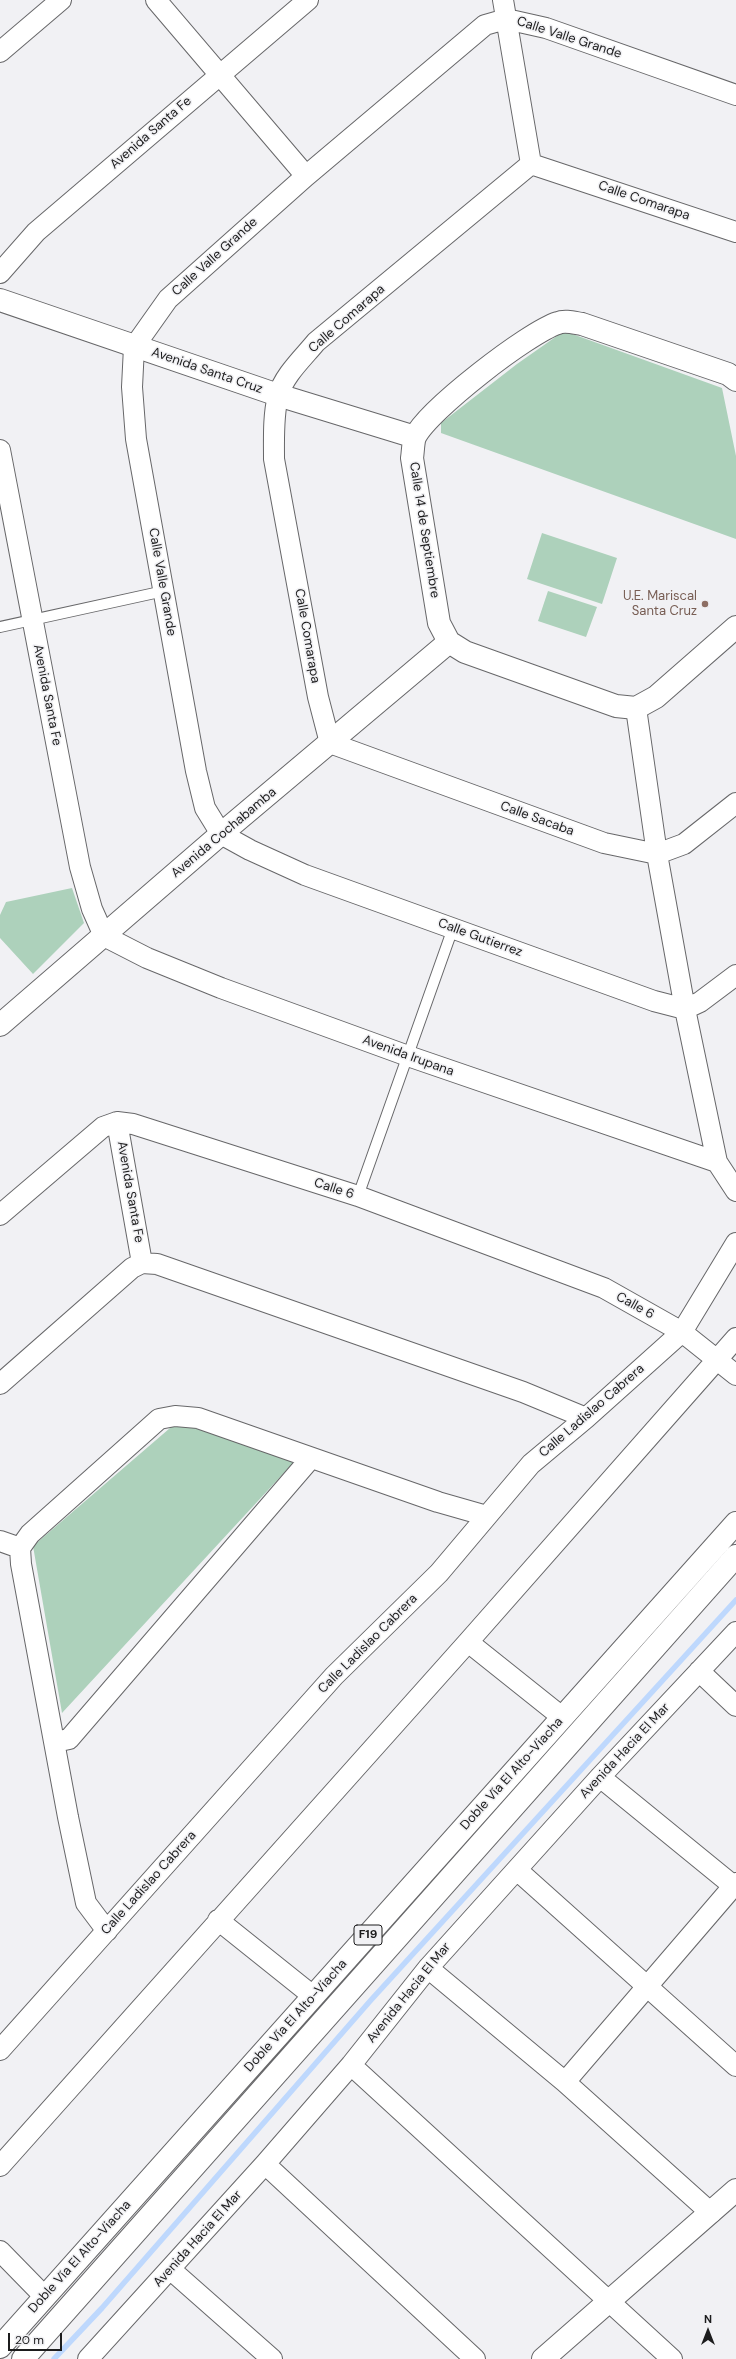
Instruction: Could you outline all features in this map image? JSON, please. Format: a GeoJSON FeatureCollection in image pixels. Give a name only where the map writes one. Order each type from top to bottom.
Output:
{"type":"FeatureCollection","features":[{"type":"Feature","properties":{"kind":"main road","name":"Avenida Santa Cruz"},"geometry":{"type":"LineString","coordinates":[[0,300],[278,395],[415,437]]}},
{"type":"Feature","properties":{"kind":"main road"},"geometry":{"type":"LineString","coordinates":[[415,437],[432,417],[504,354],[536,332],[560,322],[582,324],[728,374],[736,380]]}},
{"type":"Feature","properties":{"kind":"main road","name":"Calle 14 de Septiembre"},"geometry":{"type":"LineString","coordinates":[[415,437],[412,458],[439,623],[449,642]]}},
{"type":"Feature","properties":{"kind":"main road"},"geometry":{"type":"LineString","coordinates":[[449,642],[465,652],[616,706],[636,708],[656,697],[736,627]]}},
{"type":"Feature","properties":{"kind":"main road","name":"Avenida Cochabamba"},"geometry":{"type":"LineString","coordinates":[[0,1025],[221,834],[449,642]]}},
{"type":"Feature","properties":{"kind":"main road","name":"Doble Vía El Alto-Viacha"},"geometry":{"type":"LineString","coordinates":[[0,2347],[736,1522]]}},
{"type":"Feature","properties":{"kind":"main road","name":"Doble Vía El Alto-Viacha"},"geometry":{"type":"LineString","coordinates":[[23,2359],[736,1556]]}},
{"type":"Feature","properties":{"kind":"main road"},"geometry":{"type":"LineString","coordinates":[[543,2359],[727,2203]]}},
{"type":"Feature","properties":{"kind":"street"},"geometry":{"type":"LineString","coordinates":[[0,52],[61,0]]}},
{"type":"Feature","properties":{"kind":"street"},"geometry":{"type":"LineString","coordinates":[[156,0],[306,176]]}},
{"type":"Feature","properties":{"kind":"street","name":"Avenida Santa Fe"},"geometry":{"type":"LineString","coordinates":[[0,273],[36,232],[308,0]]}},
{"type":"Feature","properties":{"kind":"street"},"geometry":{"type":"LineString","coordinates":[[504,9],[531,164]]}},
{"type":"Feature","properties":{"kind":"street","name":"Calle Valle Grande"},"geometry":{"type":"LineString","coordinates":[[221,834],[205,808],[203,800],[136,440],[132,387],[134,347],[168,299],[306,176],[473,33],[504,9],[546,28],[736,95]]}},
{"type":"Feature","properties":{"kind":"street","name":"Calle Comarapa"},"geometry":{"type":"LineString","coordinates":[[330,743],[318,697],[274,459],[274,427],[278,395],[292,370],[316,342],[531,164],[736,232]]}},
{"type":"Feature","properties":{"kind":"street","name":"Avenida Santa Fe"},"geometry":{"type":"LineString","coordinates":[[0,450],[80,867],[92,909],[104,936]]}},
{"type":"Feature","properties":{"kind":"street"},"geometry":{"type":"LineString","coordinates":[[636,708],[657,854],[685,1009],[718,1162],[736,1191]]}},
{"type":"Feature","properties":{"kind":"street","name":"Calle Sacaba"},"geometry":{"type":"LineString","coordinates":[[330,743],[604,843],[657,854]]}},
{"type":"Feature","properties":{"kind":"street"},"geometry":{"type":"LineString","coordinates":[[657,854],[684,844],[736,803]]}},
{"type":"Feature","properties":{"kind":"street","name":"Calle Gutierrez"},"geometry":{"type":"LineString","coordinates":[[221,834],[306,875],[654,1001],[685,1009]]}},
{"type":"Feature","properties":{"kind":"street","name":"Avenida Irupana"},"geometry":{"type":"LineString","coordinates":[[104,936],[147,958],[221,988],[408,1056],[718,1162]]}},
{"type":"Feature","properties":{"kind":"street"},"geometry":{"type":"LineString","coordinates":[[685,1009],[720,989],[736,975]]}},
{"type":"Feature","properties":{"kind":"street"},"geometry":{"type":"LineString","coordinates":[[0,1215],[103,1127],[117,1122]]}},
{"type":"Feature","properties":{"kind":"street","name":"Avenida Santa Fe"},"geometry":{"type":"LineString","coordinates":[[117,1122],[142,1263]]}},
{"type":"Feature","properties":{"kind":"street","name":"Calle 6"},"geometry":{"type":"LineString","coordinates":[[117,1122],[133,1124],[358,1196],[604,1288],[682,1332],[716,1361],[736,1375]]}},
{"type":"Feature","properties":{"kind":"street","name":"Calle Ladislao Cabrera"},"geometry":{"type":"LineString","coordinates":[[0,2050],[334,1676],[439,1573],[531,1464],[586,1418],[682,1332],[736,1243]]}},
{"type":"Feature","properties":{"kind":"street"},"geometry":{"type":"LineString","coordinates":[[0,1384],[132,1268],[142,1263],[157,1264],[515,1389],[586,1418]]}},
{"type":"Feature","properties":{"kind":"street"},"geometry":{"type":"LineString","coordinates":[[0,2166],[218,1920],[468,1642],[736,1338]]}},
{"type":"Feature","properties":{"kind":"street"},"geometry":{"type":"LineString","coordinates":[[107,1931],[86,1903],[21,1564],[20,1548],[30,1534],[159,1419],[175,1416],[198,1418],[438,1502],[487,1516]]}},
{"type":"Feature","properties":{"kind":"street"},"geometry":{"type":"LineString","coordinates":[[55,1742],[69,1739],[311,1458]]}},
{"type":"Feature","properties":{"kind":"street"},"geometry":{"type":"LineString","coordinates":[[0,1541],[20,1548]]}},
{"type":"Feature","properties":{"kind":"street","name":"Avenida Hacia El Mar"},"geometry":{"type":"LineString","coordinates":[[88,2359],[265,2164],[351,2065],[428,1968],[600,1777],[736,1632]]}},
{"type":"Feature","properties":{"kind":"street"},"geometry":{"type":"LineString","coordinates":[[468,1642],[562,1717]]}},
{"type":"Feature","properties":{"kind":"street"},"geometry":{"type":"LineString","coordinates":[[699,1671],[736,1706]]}},
{"type":"Feature","properties":{"kind":"street"},"geometry":{"type":"LineString","coordinates":[[566,2082],[735,1885],[600,1777]]}},
{"type":"Feature","properties":{"kind":"street"},"geometry":{"type":"LineString","coordinates":[[516,1870],[736,2066]]}},
{"type":"Feature","properties":{"kind":"street"},"geometry":{"type":"LineString","coordinates":[[218,1920],[313,1996]]}},
{"type":"Feature","properties":{"kind":"street"},"geometry":{"type":"LineString","coordinates":[[428,1968],[566,2082],[727,2203]]}},
{"type":"Feature","properties":{"kind":"street"},"geometry":{"type":"LineString","coordinates":[[351,2065],[672,2359]]}},
{"type":"Feature","properties":{"kind":"street"},"geometry":{"type":"LineString","coordinates":[[265,2164],[475,2359]]}},
{"type":"Feature","properties":{"kind":"street"},"geometry":{"type":"LineString","coordinates":[[0,2251],[45,2298]]}},
{"type":"Feature","properties":{"kind":"street"},"geometry":{"type":"LineString","coordinates":[[170,2269],[272,2359]]}},
{"type":"Feature","properties":{"kind":"lane"},"geometry":{"type":"LineString","coordinates":[[0,627],[164,591]]}},
{"type":"Feature","properties":{"kind":"lane"},"geometry":{"type":"LineString","coordinates":[[358,1196],[453,928]]}},
{"type":"Feature","properties":{"kind":"green space"},"geometry":{"type":"Polygon","coordinates":[[[564,331],[722,388],[736,456],[736,539],[441,433],[441,423],[517,364],[564,331]]]}},
{"type":"Feature","properties":{"kind":"green space"},"geometry":{"type":"Polygon","coordinates":[[[542,533],[617,558],[602,604],[527,579],[542,533]]]}},
{"type":"Feature","properties":{"kind":"green space"},"geometry":{"type":"Polygon","coordinates":[[[548,591],[597,607],[586,637],[538,621],[548,591]]]}},
{"type":"Feature","properties":{"kind":"green space"},"geometry":{"type":"Polygon","coordinates":[[[72,888],[84,923],[33,974],[0,938],[0,915],[6,902],[72,888]]]}},
{"type":"Feature","properties":{"kind":"green space"},"geometry":{"type":"Polygon","coordinates":[[[177,1422],[294,1462],[62,1713],[33,1546],[177,1422]]]}},
{"type":"Feature","properties":{"kind":"waterway"},"geometry":{"type":"LineString","coordinates":[[54,2359],[102,2308],[371,2000],[736,1600]]}},
{"type":"Feature","properties":{"kind":"place","name":"U.E. Mariscal Santa Cruz"},"geometry":{"type":"Point","coordinates":[705,604]}}]}
